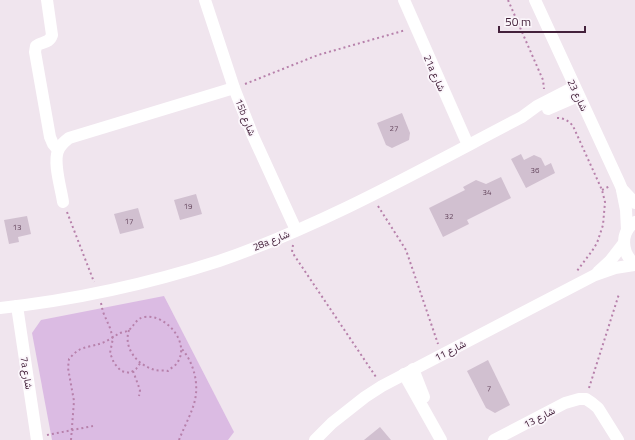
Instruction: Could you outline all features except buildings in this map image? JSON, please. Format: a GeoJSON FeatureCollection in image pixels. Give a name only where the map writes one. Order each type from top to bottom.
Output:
{"type":"FeatureCollection","features":[{"type":"Feature","properties":{"kind":"street"},"geometry":{"type":"LineString","coordinates":[[47,0],[52,35],[51,39],[36,46],[34,52],[50,137],[58,150]]}},
{"type":"Feature","properties":{"kind":"street","name":"15b شارع"},"geometry":{"type":"LineString","coordinates":[[205,0],[234,88],[256,142],[296,230]]}},
{"type":"Feature","properties":{"kind":"street","name":"21a شارع"},"geometry":{"type":"LineString","coordinates":[[404,0],[415,28],[468,145]]}},
{"type":"Feature","properties":{"kind":"street","name":"شارع 23"},"geometry":{"type":"LineString","coordinates":[[535,0],[622,189],[631,226],[624,243]]}},
{"type":"Feature","properties":{"kind":"street"},"geometry":{"type":"LineString","coordinates":[[63,202],[57,157],[58,150],[68,138],[234,88]]}},
{"type":"Feature","properties":{"kind":"street","name":"28a شارع"},"geometry":{"type":"LineString","coordinates":[[0,308],[98,293],[179,273],[219,260],[296,230],[371,195],[522,117],[541,105],[576,91]]}},
{"type":"Feature","properties":{"kind":"street","name":"28a شارع"},"geometry":{"type":"LineString","coordinates":[[522,117],[535,114],[576,91]]}},
{"type":"Feature","properties":{"kind":"street","name":"شارع 23"},"geometry":{"type":"LineString","coordinates":[[622,189],[635,203]]}},
{"type":"Feature","properties":{"kind":"street"},"geometry":{"type":"LineString","coordinates":[[624,243],[627,256],[635,264]]}},
{"type":"Feature","properties":{"kind":"street","name":"شارع 11"},"geometry":{"type":"LineString","coordinates":[[595,275],[624,243]]}},
{"type":"Feature","properties":{"kind":"street","name":"شارع 11"},"geometry":{"type":"LineString","coordinates":[[314,440],[332,422],[382,386],[595,275],[615,268],[635,264]]}},
{"type":"Feature","properties":{"kind":"street","name":"7a شارع"},"geometry":{"type":"LineString","coordinates":[[17,306],[37,439]]}},
{"type":"Feature","properties":{"kind":"street"},"geometry":{"type":"LineString","coordinates":[[408,372],[419,402],[442,440]]}},
{"type":"Feature","properties":{"kind":"street","name":"شارع 13"},"geometry":{"type":"LineString","coordinates":[[494,440],[565,403],[579,399],[586,400]]}},
{"type":"Feature","properties":{"kind":"street"},"geometry":{"type":"LineString","coordinates":[[586,400],[598,408],[618,440]]}},
{"type":"Feature","properties":{"kind":"path"},"geometry":{"type":"LineString","coordinates":[[508,0],[543,80],[543,90],[538,97],[541,105]]}},
{"type":"Feature","properties":{"kind":"path"},"geometry":{"type":"LineString","coordinates":[[234,88],[318,55],[415,28]]}},
{"type":"Feature","properties":{"kind":"path"},"geometry":{"type":"LineString","coordinates":[[555,118],[564,119],[573,126],[602,190],[605,202],[603,225],[599,238],[592,251],[576,272],[579,284]]}},
{"type":"Feature","properties":{"kind":"path"},"geometry":{"type":"LineString","coordinates":[[371,195],[406,250],[441,355]]}},
{"type":"Feature","properties":{"kind":"path"},"geometry":{"type":"LineString","coordinates":[[296,230],[292,252],[382,386]]}},
{"type":"Feature","properties":{"kind":"path"},"geometry":{"type":"LineString","coordinates":[[586,400],[619,294]]}},
{"type":"Feature","properties":{"kind":"path"},"geometry":{"type":"LineString","coordinates":[[144,317],[154,317],[165,321],[174,330],[179,340],[181,351],[177,363],[168,370],[156,370],[145,365],[135,357],[128,347],[127,337],[129,330],[134,322],[144,317]]}},
{"type":"Feature","properties":{"kind":"path"},"geometry":{"type":"LineString","coordinates":[[71,440],[74,401],[68,368],[70,359],[79,350],[101,343],[113,338],[119,333],[129,330]]}},
{"type":"Feature","properties":{"kind":"path"},"geometry":{"type":"LineString","coordinates":[[179,440],[195,400],[196,387],[194,370],[189,357],[180,347]]}},
{"type":"Feature","properties":{"kind":"path"},"geometry":{"type":"LineString","coordinates":[[133,371],[140,390],[140,396]]}},
{"type":"Feature","properties":{"kind":"path"},"geometry":{"type":"LineString","coordinates":[[37,439],[93,426]]}},
{"type":"Feature","properties":{"kind":"shaded area"},"geometry":{"type":"Polygon","coordinates":[[[164,296],[234,432],[228,440],[52,440],[32,333],[41,320],[164,296]]]}}]}
